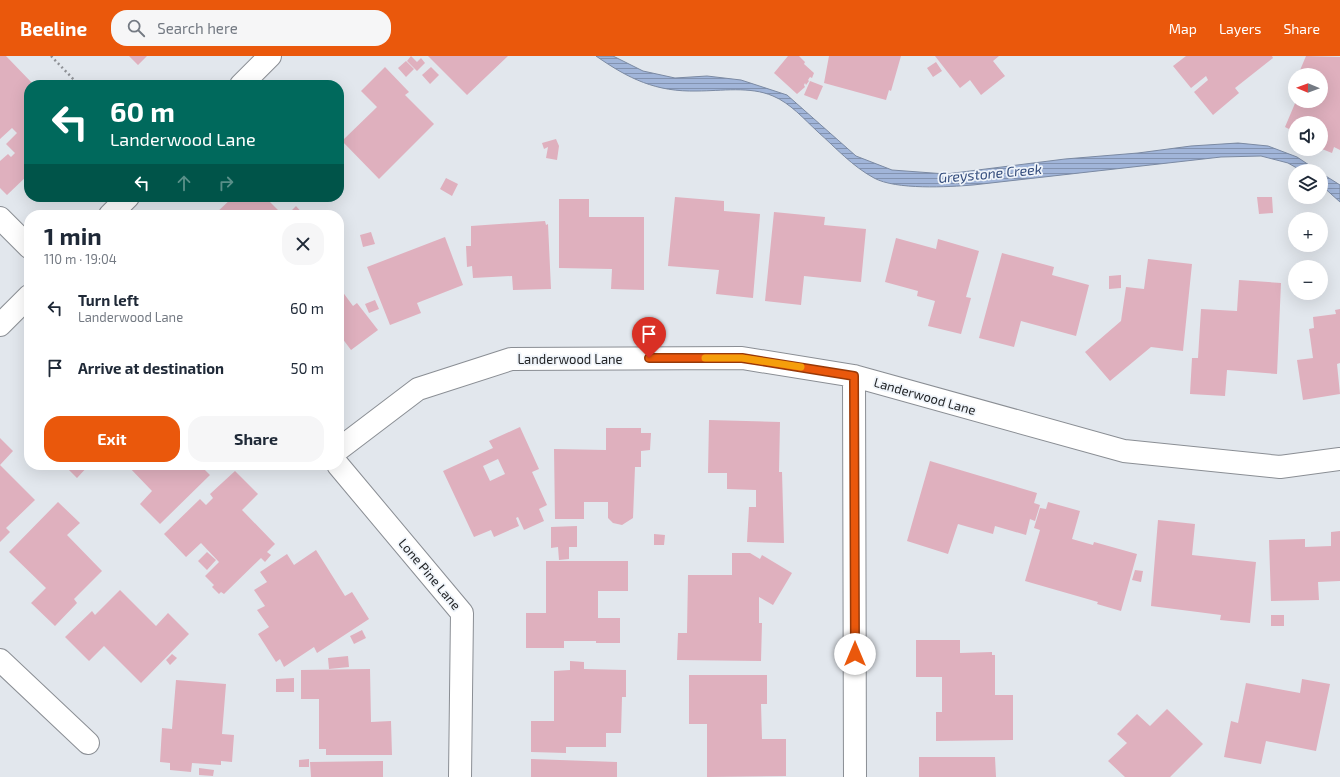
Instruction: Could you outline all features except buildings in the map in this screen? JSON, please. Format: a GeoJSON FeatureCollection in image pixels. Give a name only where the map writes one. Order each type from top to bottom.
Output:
{"type":"FeatureCollection","features":[{"type":"Feature","properties":{"kind":"street"},"geometry":{"type":"LineString","coordinates":[[245,80],[263,58]]}},
{"type":"Feature","properties":{"kind":"street"},"geometry":{"type":"LineString","coordinates":[[115,210],[123,202]]}},
{"type":"Feature","properties":{"kind":"street"},"geometry":{"type":"LineString","coordinates":[[0,218],[24,242]]}},
{"type":"Feature","properties":{"kind":"street"},"geometry":{"type":"LineString","coordinates":[[0,325],[24,301]]}},
{"type":"Feature","properties":{"kind":"street","name":"Landerwood Lane"},"geometry":{"type":"LineString","coordinates":[[344,445],[418,389],[511,359],[742,358],[854,376],[1124,451],[1280,467],[1340,459]]}},
{"type":"Feature","properties":{"kind":"street"},"geometry":{"type":"LineString","coordinates":[[854,376],[855,777]]}},
{"type":"Feature","properties":{"kind":"street","name":"Lone Pine Lane"},"geometry":{"type":"LineString","coordinates":[[342,470],[462,613],[460,777]]}},
{"type":"Feature","properties":{"kind":"street"},"geometry":{"type":"LineString","coordinates":[[0,660],[88,742]]}},
{"type":"Feature","properties":{"kind":"path"},"geometry":{"type":"LineString","coordinates":[[51,56],[74,80]]}},
{"type":"Feature","properties":{"kind":"water","name":"Greystone Creek"},"geometry":{"type":"Polygon","coordinates":[[[596,56],[613,56],[643,71],[675,78],[707,76],[741,80],[787,95],[856,156],[892,170],[946,174],[1065,159],[1138,153],[1191,146],[1238,143],[1268,146],[1288,154],[1288,156],[1297,157],[1308,164],[1290,164],[1261,156],[1221,157],[973,185],[922,187],[908,186],[884,182],[874,178],[858,168],[797,112],[773,96],[745,90],[682,91],[669,89],[644,82],[608,64],[596,56]]]}},
{"type":"Feature","properties":{"kind":"water"},"geometry":{"type":"Polygon","coordinates":[[[1328,177],[1340,185],[1340,202],[1328,191],[1328,177]]]}},
{"type":"Feature","properties":{"kind":"slow traffic"},"geometry":{"type":"LineString","coordinates":[[705,358],[742,358],[801,367]]}},
{"type":"Feature","properties":{"kind":"route"},"geometry":{"type":"LineString","coordinates":[[649,358],[742,358],[854,376],[855,654]]}}]}
